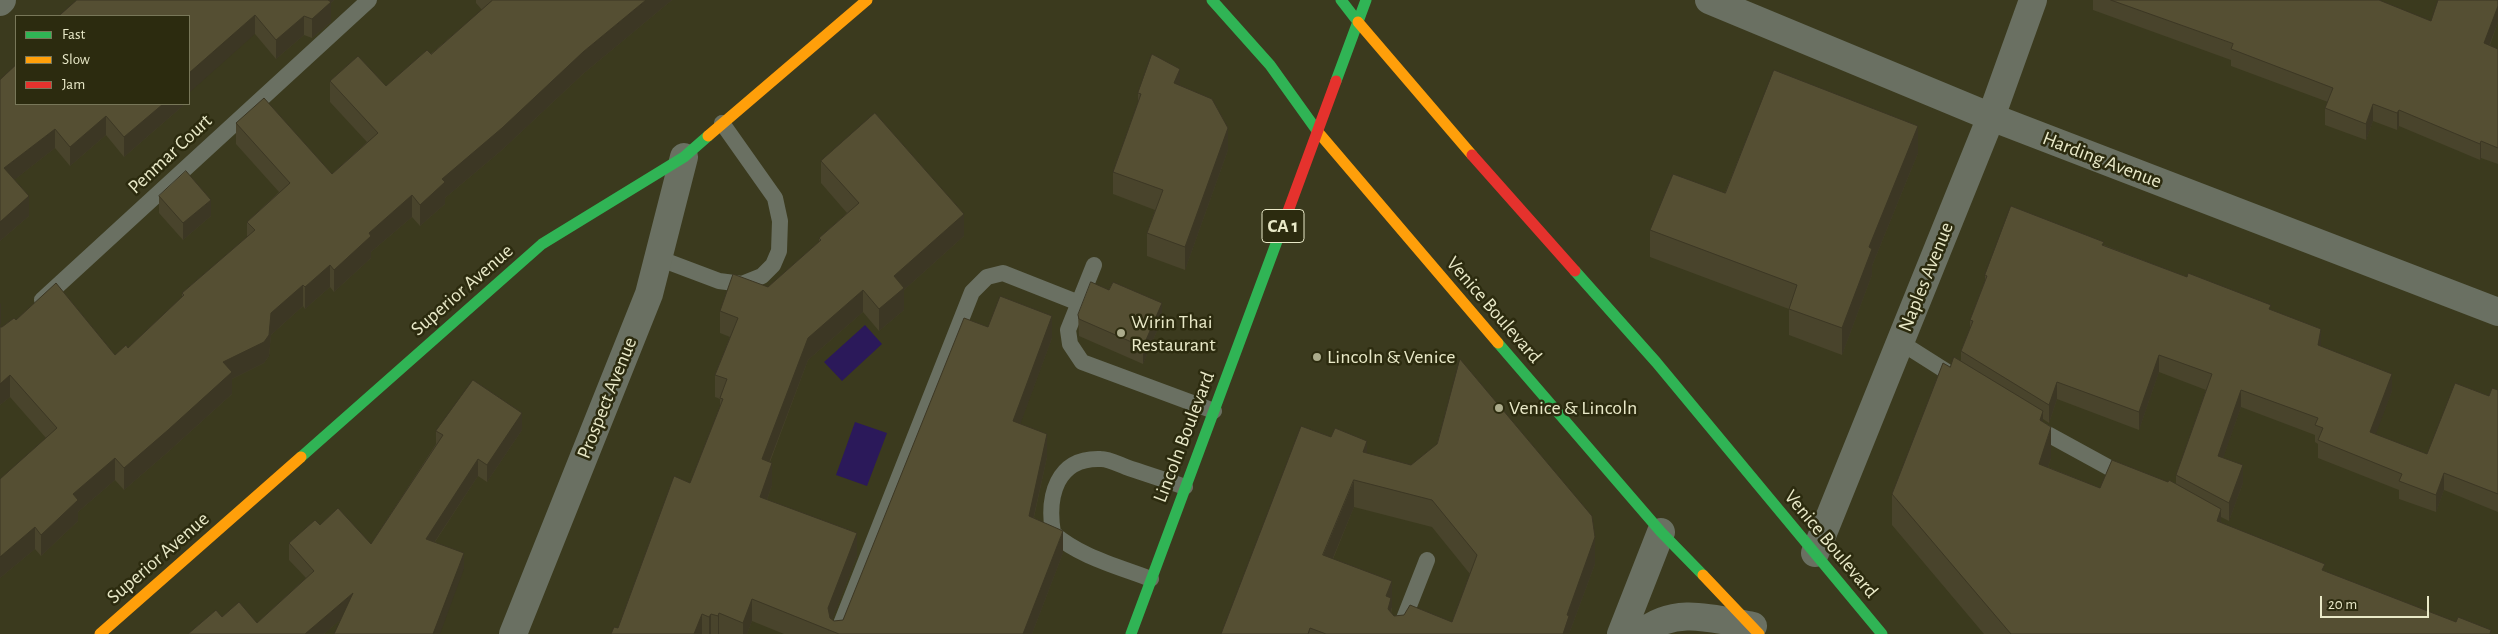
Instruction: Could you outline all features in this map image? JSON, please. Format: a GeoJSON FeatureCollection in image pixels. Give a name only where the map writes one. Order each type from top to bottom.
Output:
{"type":"FeatureCollection","features":[{"type":"Feature","properties":{"kind":"main road","name":"Superior Avenue"},"geometry":{"type":"LineString","coordinates":[[100,634],[542,244],[684,157],[867,0]]}},
{"type":"Feature","properties":{"kind":"main road","name":"Venice Boulevard"},"geometry":{"type":"LineString","coordinates":[[1212,0],[1270,65],[1318,132],[1393,222],[1661,532],[1756,630]]}},
{"type":"Feature","properties":{"kind":"main road","name":"Venice Boulevard"},"geometry":{"type":"LineString","coordinates":[[1341,0],[1438,117],[1656,362],[1882,634]]}},
{"type":"Feature","properties":{"kind":"main road","name":"Lincoln Boulevard"},"geometry":{"type":"LineString","coordinates":[[1131,634],[1366,0]]}},
{"type":"Feature","properties":{"kind":"street","name":"Naples Avenue"},"geometry":{"type":"LineString","coordinates":[[1815,553],[1991,117],[2033,0]]}},
{"type":"Feature","properties":{"kind":"street","name":"Harding Avenue"},"geometry":{"type":"LineString","coordinates":[[1715,1],[1991,117],[2498,312]]}},
{"type":"Feature","properties":{"kind":"street","name":"Prospect Avenue"},"geometry":{"type":"LineString","coordinates":[[513,634],[649,294],[684,157]]}},
{"type":"Feature","properties":{"kind":"street"},"geometry":{"type":"LineString","coordinates":[[1621,634],[1661,532]]}},
{"type":"Feature","properties":{"kind":"street"},"geometry":{"type":"LineString","coordinates":[[1641,634],[1651,625],[1693,614],[1756,630]]}},
{"type":"Feature","properties":{"kind":"lane","name":"Penmar Court"},"geometry":{"type":"LineString","coordinates":[[29,312],[369,0]]}},
{"type":"Feature","properties":{"kind":"lane"},"geometry":{"type":"LineString","coordinates":[[658,258],[719,281],[742,284],[762,276],[773,265],[779,251],[780,221],[775,198],[722,124]]}},
{"type":"Feature","properties":{"kind":"lane"},"geometry":{"type":"LineString","coordinates":[[1094,265],[1068,330],[1070,344],[1082,362],[1214,411]]}},
{"type":"Feature","properties":{"kind":"lane"},"geometry":{"type":"LineString","coordinates":[[837,634],[972,292],[987,277],[1003,273],[1079,303]]}},
{"type":"Feature","properties":{"kind":"lane"},"geometry":{"type":"LineString","coordinates":[[1900,342],[1975,389]]}},
{"type":"Feature","properties":{"kind":"lane"},"geometry":{"type":"LineString","coordinates":[[2022,418],[2138,484]]}},
{"type":"Feature","properties":{"kind":"lane"},"geometry":{"type":"LineString","coordinates":[[1151,579],[1066,545],[1053,533],[1050,510],[1056,487],[1064,471],[1082,460],[1102,459],[1185,487]]}},
{"type":"Feature","properties":{"kind":"lane"},"geometry":{"type":"LineString","coordinates":[[1398,634],[1427,560]]}},
{"type":"Feature","properties":{"kind":"shaded area"},"geometry":{"type":"Polygon","coordinates":[[[865,325],[882,344],[842,381],[824,362],[865,325]]]}},
{"type":"Feature","properties":{"kind":"shaded area"},"geometry":{"type":"Polygon","coordinates":[[[855,422],[887,433],[867,486],[836,475],[855,422]]]}},
{"type":"Feature","properties":{"kind":"building"},"geometry":{"type":"Polygon","coordinates":[[[77,0],[328,0],[331,2],[312,19],[304,16],[276,40],[255,15],[190,72],[190,15],[60,15],[77,0]]]}},
{"type":"Feature","properties":{"kind":"building"},"geometry":{"type":"Polygon","coordinates":[[[493,0],[646,0],[583,52],[502,128],[442,179],[445,182],[420,205],[412,195],[369,233],[371,236],[334,270],[330,265],[305,287],[303,285],[271,313],[269,335],[264,342],[223,362],[232,372],[124,468],[115,458],[73,494],[78,500],[41,535],[35,527],[0,557],[0,479],[57,428],[10,375],[0,384],[0,327],[14,318],[16,320],[56,283],[115,355],[126,345],[128,348],[184,295],[182,293],[255,230],[247,222],[290,183],[236,123],[264,98],[332,174],[378,133],[330,81],[358,56],[386,86],[427,50],[431,54],[493,0]]]}},
{"type":"Feature","properties":{"kind":"building"},"geometry":{"type":"Polygon","coordinates":[[[2111,0],[2379,0],[2431,21],[2438,0],[2498,0],[2498,6],[2484,43],[2498,49],[2498,148],[2481,141],[2480,144],[2399,110],[2397,113],[2373,104],[2366,124],[2325,108],[2333,88],[2231,49],[2233,44],[2111,0]]]}},
{"type":"Feature","properties":{"kind":"building"},"geometry":{"type":"Polygon","coordinates":[[[1152,54],[1180,69],[1174,83],[1212,99],[1228,128],[1185,247],[1147,233],[1163,190],[1113,172],[1141,94],[1138,93],[1152,54]]]}},
{"type":"Feature","properties":{"kind":"building"},"geometry":{"type":"Polygon","coordinates":[[[15,66],[15,105],[162,105],[124,137],[106,116],[70,147],[55,129],[4,168],[29,196],[0,222],[0,80],[15,66]]]}},
{"type":"Feature","properties":{"kind":"building"},"geometry":{"type":"Polygon","coordinates":[[[1774,70],[1918,126],[1869,247],[1872,249],[1842,328],[1789,309],[1797,285],[1650,230],[1673,174],[1725,193],[1774,70]]]}},
{"type":"Feature","properties":{"kind":"building"},"geometry":{"type":"Polygon","coordinates":[[[875,113],[964,214],[894,276],[904,288],[879,309],[863,290],[808,338],[762,459],[772,463],[760,497],[857,533],[828,608],[830,618],[834,621],[843,620],[964,318],[988,327],[1000,296],[1052,316],[1013,421],[1047,434],[1029,516],[1063,531],[1023,634],[839,634],[752,599],[743,623],[719,613],[718,616],[711,614],[709,617],[702,614],[694,634],[611,634],[614,627],[618,628],[674,476],[690,483],[723,399],[720,398],[727,379],[715,375],[738,318],[720,311],[733,274],[768,287],[859,203],[821,161],[875,113]]]}},
{"type":"Feature","properties":{"kind":"building"},"geometry":{"type":"Polygon","coordinates":[[[186,171],[211,200],[183,223],[159,196],[186,171]]]}},
{"type":"Feature","properties":{"kind":"building"},"geometry":{"type":"Polygon","coordinates":[[[2011,206],[2104,242],[2102,245],[2187,277],[2188,273],[2271,305],[2269,309],[2321,329],[2318,345],[2392,374],[2370,432],[2427,454],[2455,383],[2489,396],[2492,388],[2498,390],[2498,494],[2444,473],[2436,495],[2399,481],[2402,474],[2318,440],[2323,428],[2315,425],[2318,418],[2241,390],[2218,456],[2243,465],[2229,503],[2176,475],[2212,374],[2159,355],[2139,412],[2057,382],[2049,405],[1961,351],[1973,321],[1970,320],[1987,276],[1985,275],[2011,206]]]}},
{"type":"Feature","properties":{"kind":"building","name":"Wirin Thai Restaurant"},"geometry":{"type":"Polygon","coordinates":[[[1091,282],[1109,290],[1113,282],[1162,303],[1143,347],[1079,319],[1078,315],[1091,282]]]}},
{"type":"Feature","properties":{"kind":"building"},"geometry":{"type":"Polygon","coordinates":[[[1954,357],[2043,411],[2040,420],[2051,427],[2039,464],[2100,488],[2112,460],[2168,482],[2169,480],[2221,509],[2217,521],[2325,564],[2322,570],[2456,622],[2458,617],[2491,630],[2490,634],[2011,634],[1892,494],[1943,363],[1950,367],[1954,357]]]}},
{"type":"Feature","properties":{"kind":"building"},"geometry":{"type":"Polygon","coordinates":[[[1460,359],[1592,516],[1595,537],[1567,615],[1569,616],[1563,634],[1326,634],[1310,628],[1308,634],[1221,634],[1301,426],[1331,437],[1335,428],[1367,441],[1363,452],[1411,465],[1437,444],[1460,359]],[[1354,480],[1323,555],[1392,581],[1386,596],[1391,598],[1388,609],[1394,616],[1404,615],[1410,605],[1452,622],[1477,555],[1432,500],[1354,480]]]}},
{"type":"Feature","properties":{"kind":"building"},"geometry":{"type":"Polygon","coordinates":[[[473,380],[522,413],[487,465],[478,459],[426,539],[464,553],[433,634],[334,634],[353,593],[305,634],[188,634],[216,610],[222,617],[239,602],[257,623],[314,571],[289,543],[315,520],[320,525],[338,508],[371,544],[443,435],[436,431],[473,380]]]}},
{"type":"Feature","properties":{"kind":"traffic: fast"},"geometry":{"type":"LineString","coordinates":[[1212,0],[1270,65],[1318,132]]}},
{"type":"Feature","properties":{"kind":"traffic: fast"},"geometry":{"type":"LineString","coordinates":[[1341,0],[1358,22]]}},
{"type":"Feature","properties":{"kind":"traffic: fast"},"geometry":{"type":"LineString","coordinates":[[1336,81],[1366,0]]}},
{"type":"Feature","properties":{"kind":"traffic: fast"},"geometry":{"type":"LineString","coordinates":[[301,457],[542,244],[684,157],[708,136]]}},
{"type":"Feature","properties":{"kind":"traffic: fast"},"geometry":{"type":"LineString","coordinates":[[1131,634],[1280,233]]}},
{"type":"Feature","properties":{"kind":"traffic: fast"},"geometry":{"type":"LineString","coordinates":[[1575,271],[1656,362],[1882,634]]}},
{"type":"Feature","properties":{"kind":"traffic: fast"},"geometry":{"type":"LineString","coordinates":[[1498,343],[1661,532],[1703,575]]}},
{"type":"Feature","properties":{"kind":"traffic: slow"},"geometry":{"type":"LineString","coordinates":[[708,136],[867,0]]}},
{"type":"Feature","properties":{"kind":"traffic: slow"},"geometry":{"type":"LineString","coordinates":[[1358,22],[1472,155]]}},
{"type":"Feature","properties":{"kind":"traffic: slow"},"geometry":{"type":"LineString","coordinates":[[1318,132],[1498,343]]}},
{"type":"Feature","properties":{"kind":"traffic: slow"},"geometry":{"type":"LineString","coordinates":[[100,634],[301,457]]}},
{"type":"Feature","properties":{"kind":"traffic: slow"},"geometry":{"type":"LineString","coordinates":[[1703,575],[1759,634]]}},
{"type":"Feature","properties":{"kind":"traffic: jam"},"geometry":{"type":"LineString","coordinates":[[1280,233],[1336,81]]}},
{"type":"Feature","properties":{"kind":"traffic: jam"},"geometry":{"type":"LineString","coordinates":[[1472,155],[1575,271]]}},
{"type":"Feature","properties":{"kind":"place","name":"Wirin Thai Restaurant"},"geometry":{"type":"Point","coordinates":[1121,333]}},
{"type":"Feature","properties":{"kind":"place","name":"Lincoln & Venice"},"geometry":{"type":"Point","coordinates":[1317,357]}},
{"type":"Feature","properties":{"kind":"place","name":"Venice & Lincoln"},"geometry":{"type":"Point","coordinates":[1499,408]}}]}
